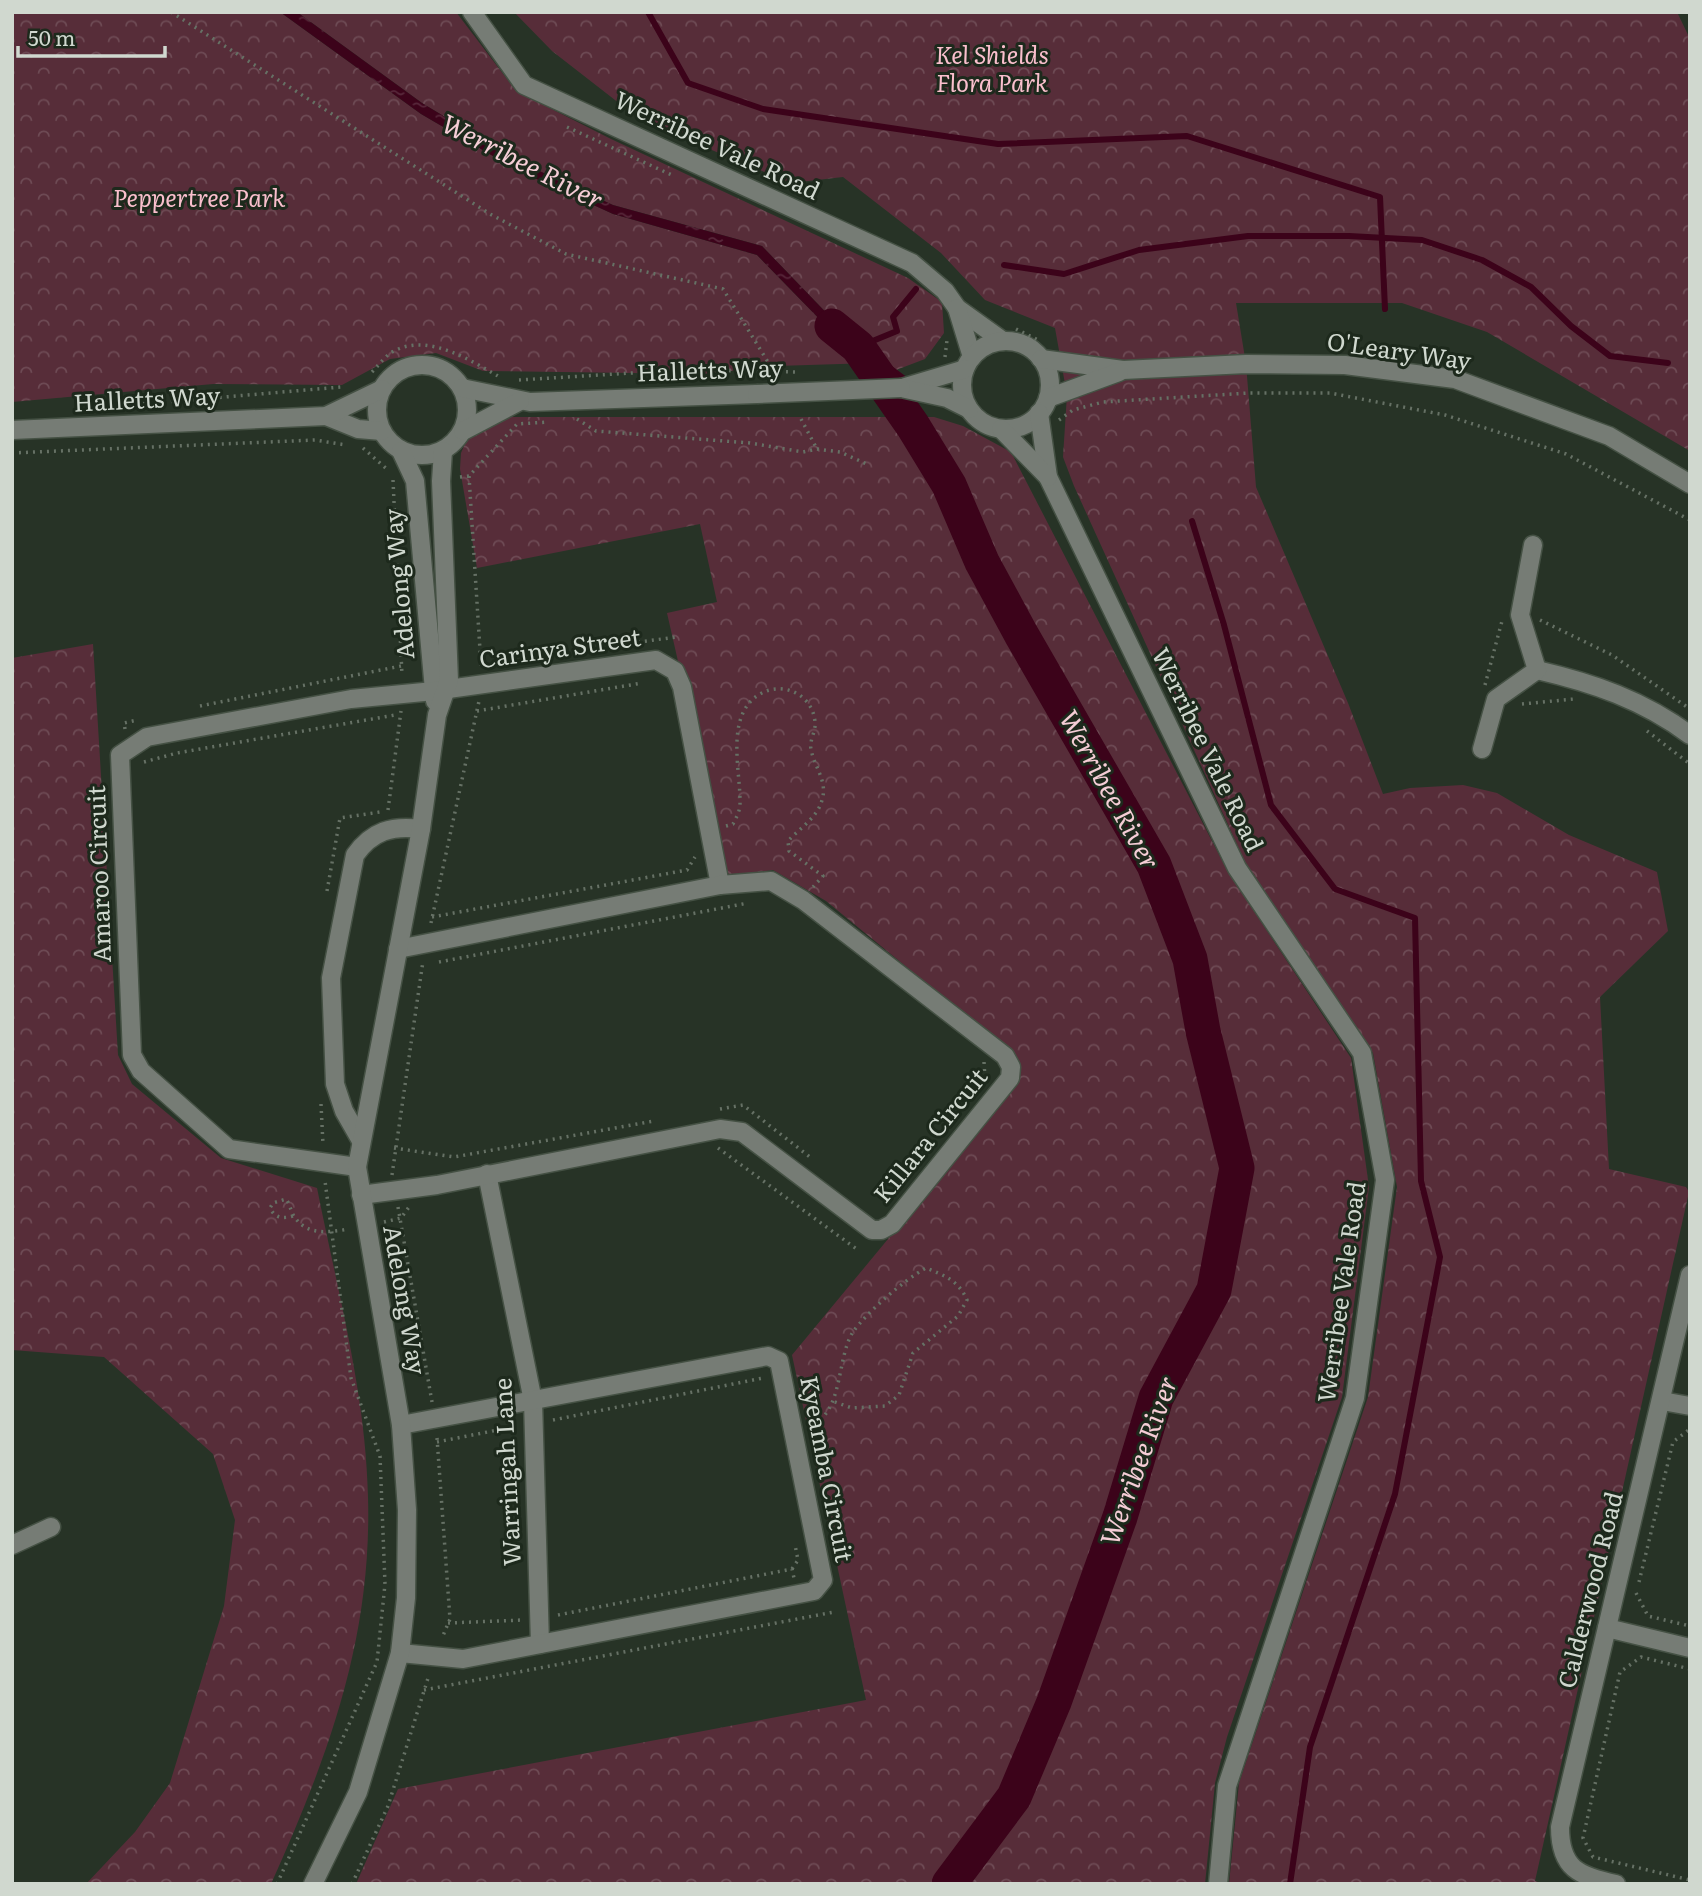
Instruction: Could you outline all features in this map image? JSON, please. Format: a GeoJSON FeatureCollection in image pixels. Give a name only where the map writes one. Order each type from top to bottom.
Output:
{"type":"FeatureCollection","features":[{"type":"Feature","properties":{"kind":"street","name":"Werribee Vale Road"},"geometry":{"type":"LineString","coordinates":[[472,12],[524,85],[912,263],[946,291],[957,308],[1003,341]]}},
{"type":"Feature","properties":{"kind":"street","name":"Werribee Vale Road"},"geometry":{"type":"LineString","coordinates":[[957,308],[968,363]]}},
{"type":"Feature","properties":{"kind":"street"},"geometry":{"type":"LineString","coordinates":[[1003,341],[1025,345],[1041,359],[1050,385],[1044,406],[1015,428],[1001,429],[988,425],[969,409],[963,396],[968,363],[981,349],[1003,341]]}},
{"type":"Feature","properties":{"kind":"street","name":"O'Leary Way"},"geometry":{"type":"LineString","coordinates":[[1041,359],[1123,370],[1247,365],[1345,365],[1455,379],[1609,436],[1690,484]]}},
{"type":"Feature","properties":{"kind":"street","name":"Halletts Way"},"geometry":{"type":"LineString","coordinates":[[901,388],[968,363]]}},
{"type":"Feature","properties":{"kind":"street"},"geometry":{"type":"LineString","coordinates":[[414,365],[442,369],[462,387],[520,401],[463,431],[443,451],[429,456],[401,451],[382,431],[377,410],[382,389],[401,370],[414,365]]}},
{"type":"Feature","properties":{"kind":"street","name":"O'Leary Way"},"geometry":{"type":"LineString","coordinates":[[1044,406],[1123,370]]}},
{"type":"Feature","properties":{"kind":"street"},"geometry":{"type":"LineString","coordinates":[[462,387],[468,416],[463,431]]}},
{"type":"Feature","properties":{"kind":"street","name":"Halletts Way"},"geometry":{"type":"LineString","coordinates":[[520,401],[901,388],[947,398],[969,409]]}},
{"type":"Feature","properties":{"kind":"street","name":"Halletts Way"},"geometry":{"type":"LineString","coordinates":[[12,430],[326,416],[382,389]]}},
{"type":"Feature","properties":{"kind":"street","name":"Werribee Vale Road"},"geometry":{"type":"LineString","coordinates":[[1044,406],[1041,439],[1048,477],[1237,868],[1362,1053],[1385,1180],[1355,1398],[1227,1786],[1218,1884]]}},
{"type":"Feature","properties":{"kind":"street","name":"Halletts Way"},"geometry":{"type":"LineString","coordinates":[[326,416],[358,429],[382,431]]}},
{"type":"Feature","properties":{"kind":"street","name":"Werribee Vale Road"},"geometry":{"type":"LineString","coordinates":[[1001,429],[1048,477]]}},
{"type":"Feature","properties":{"kind":"street","name":"Adelong Way"},"geometry":{"type":"LineString","coordinates":[[313,1884],[358,1793],[400,1653],[406,1598],[407,1510],[401,1425],[357,1167],[360,1139],[421,830],[440,691],[415,481],[401,451]]}},
{"type":"Feature","properties":{"kind":"street","name":"Adelong Way"},"geometry":{"type":"LineString","coordinates":[[440,691],[449,680],[441,481],[443,451]]}},
{"type":"Feature","properties":{"kind":"street"},"geometry":{"type":"LineString","coordinates":[[1533,545],[1520,615],[1536,670]]}},
{"type":"Feature","properties":{"kind":"street","name":"Carinya Street"},"geometry":{"type":"LineString","coordinates":[[440,691],[656,660],[664,663],[675,671],[682,687],[720,885]]}},
{"type":"Feature","properties":{"kind":"street"},"geometry":{"type":"LineString","coordinates":[[1482,749],[1496,699],[1536,670],[1593,683],[1621,694],[1690,735]]}},
{"type":"Feature","properties":{"kind":"street","name":"Amaroo Circuit"},"geometry":{"type":"LineString","coordinates":[[357,1167],[229,1149],[141,1072],[132,1055],[120,755],[147,737],[351,699],[440,691]]}},
{"type":"Feature","properties":{"kind":"street"},"geometry":{"type":"LineString","coordinates":[[360,1139],[344,1111],[335,1084],[331,978],[355,855],[364,841],[380,832],[398,826],[421,830]]}},
{"type":"Feature","properties":{"kind":"street","name":"Killara Circuit"},"geometry":{"type":"LineString","coordinates":[[361,1195],[487,1174],[720,1129],[742,1132],[872,1230],[881,1230],[892,1224],[1010,1078],[1011,1067],[994,1047],[803,900],[771,881],[720,885],[398,949]]}},
{"type":"Feature","properties":{"kind":"street","name":"Warringah Lane"},"geometry":{"type":"LineString","coordinates":[[487,1174],[533,1401],[540,1644]]}},
{"type":"Feature","properties":{"kind":"street","name":"Calderwood Road"},"geometry":{"type":"LineString","coordinates":[[1616,1884],[1590,1879],[1573,1869],[1560,1843],[1560,1827],[1690,1275]]}},
{"type":"Feature","properties":{"kind":"street","name":"Kyeamba Circuit"},"geometry":{"type":"LineString","coordinates":[[400,1653],[463,1659],[814,1591],[823,1580],[779,1361],[768,1356],[760,1358]]}},
{"type":"Feature","properties":{"kind":"street"},"geometry":{"type":"LineString","coordinates":[[401,1425],[760,1358]]}},
{"type":"Feature","properties":{"kind":"street"},"geometry":{"type":"LineString","coordinates":[[1662,1401],[1690,1406]]}},
{"type":"Feature","properties":{"kind":"street"},"geometry":{"type":"LineString","coordinates":[[12,1545],[51,1527]]}},
{"type":"Feature","properties":{"kind":"street"},"geometry":{"type":"LineString","coordinates":[[1607,1628],[1690,1648]]}},
{"type":"Feature","properties":{"kind":"path"},"geometry":{"type":"LineString","coordinates":[[171,12],[490,214],[566,254],[723,289],[768,362]]}},
{"type":"Feature","properties":{"kind":"path"},"geometry":{"type":"LineString","coordinates":[[1041,439],[1050,426],[1073,410],[1103,402],[1249,393],[1330,393],[1445,415],[1566,454],[1690,520]]}},
{"type":"Feature","properties":{"kind":"path"},"geometry":{"type":"LineString","coordinates":[[565,420],[590,418]]}},
{"type":"Feature","properties":{"kind":"path"},"geometry":{"type":"LineString","coordinates":[[577,419],[596,431],[750,443],[803,452],[817,449],[841,452],[869,465]]}},
{"type":"Feature","properties":{"kind":"path"},"geometry":{"type":"LineString","coordinates":[[802,419],[817,449]]}},
{"type":"Feature","properties":{"kind":"path"},"geometry":{"type":"LineString","coordinates":[[352,1884],[388,1806],[434,1656],[448,1623],[436,1419],[391,1171],[427,943],[482,685],[469,476],[517,424],[553,421]]}},
{"type":"Feature","properties":{"kind":"path"},"geometry":{"type":"LineString","coordinates":[[12,453],[315,440],[363,448],[399,483],[415,481]]}},
{"type":"Feature","properties":{"kind":"path"},"geometry":{"type":"LineString","coordinates":[[1577,699],[1514,705],[1482,695],[1504,613],[1535,618],[1612,655],[1690,709]]}},
{"type":"Feature","properties":{"kind":"path"},"geometry":{"type":"LineString","coordinates":[[477,711],[648,681]]}},
{"type":"Feature","properties":{"kind":"path"},"geometry":{"type":"LineString","coordinates":[[711,830],[733,824],[740,808],[736,762],[738,732],[752,702],[760,694],[771,690],[795,692],[806,698],[815,723],[811,749],[821,772],[822,801],[788,841],[789,851],[823,876],[803,900]]}},
{"type":"Feature","properties":{"kind":"path"},"geometry":{"type":"LineString","coordinates":[[135,765],[177,753],[400,714]]}},
{"type":"Feature","properties":{"kind":"path"},"geometry":{"type":"LineString","coordinates":[[1646,730],[1690,764]]}},
{"type":"Feature","properties":{"kind":"path"},"geometry":{"type":"LineString","coordinates":[[432,917],[687,870],[695,858],[692,844]]}},
{"type":"Feature","properties":{"kind":"path"},"geometry":{"type":"LineString","coordinates":[[423,965],[751,902]]}},
{"type":"Feature","properties":{"kind":"path"},"geometry":{"type":"LineString","coordinates":[[977,1089],[986,1079],[984,1062]]}},
{"type":"Feature","properties":{"kind":"path"},"geometry":{"type":"LineString","coordinates":[[715,1110],[743,1105],[818,1164]]}},
{"type":"Feature","properties":{"kind":"path"},"geometry":{"type":"LineString","coordinates":[[394,1148],[454,1157],[660,1120]]}},
{"type":"Feature","properties":{"kind":"path"},"geometry":{"type":"LineString","coordinates":[[309,1140],[322,1141]]}},
{"type":"Feature","properties":{"kind":"path"},"geometry":{"type":"LineString","coordinates":[[717,1147],[858,1250]]}},
{"type":"Feature","properties":{"kind":"path"},"geometry":{"type":"LineString","coordinates":[[293,1216],[280,1218],[270,1208],[280,1198],[286,1199],[293,1216],[303,1227],[319,1232],[401,1218],[410,1207],[421,1205]]}},
{"type":"Feature","properties":{"kind":"path"},"geometry":{"type":"LineString","coordinates":[[793,1431],[815,1424],[829,1410],[847,1344],[872,1309],[926,1268],[954,1280],[967,1300],[958,1316],[913,1353],[898,1395],[885,1406],[868,1409],[852,1408],[832,1401]]}},
{"type":"Feature","properties":{"kind":"path"},"geometry":{"type":"LineString","coordinates":[[760,1358],[766,1391]]}},
{"type":"Feature","properties":{"kind":"path"},"geometry":{"type":"LineString","coordinates":[[437,1441],[763,1378]]}},
{"type":"Feature","properties":{"kind":"path"},"geometry":{"type":"LineString","coordinates":[[432,1399],[444,1397]]}},
{"type":"Feature","properties":{"kind":"path"},"geometry":{"type":"LineString","coordinates":[[1690,1429],[1673,1442],[1636,1594],[1648,1616],[1690,1626]]}},
{"type":"Feature","properties":{"kind":"path"},"geometry":{"type":"LineString","coordinates":[[448,1623],[540,1618],[792,1569],[798,1560],[793,1534]]}},
{"type":"Feature","properties":{"kind":"path"},"geometry":{"type":"LineString","coordinates":[[792,1569],[803,1618]]}},
{"type":"Feature","properties":{"kind":"path"},"geometry":{"type":"LineString","coordinates":[[424,1690],[834,1612]]}},
{"type":"Feature","properties":{"kind":"path"},"geometry":{"type":"LineString","coordinates":[[1690,1669],[1641,1657],[1620,1672],[1583,1838],[1593,1857],[1690,1880]]}},
{"type":"Feature","properties":{"kind":"green space","name":"Peppertree Park"},"geometry":{"type":"Polygon","coordinates":[[[12,12],[280,12],[421,114],[517,170],[613,214],[757,255],[833,333],[872,363],[776,366],[704,374],[483,371],[436,353],[390,359],[342,385],[213,384],[12,402],[12,12]]]}},
{"type":"Feature","properties":{"kind":"green space"},"geometry":{"type":"Polygon","coordinates":[[[297,12],[456,12],[516,91],[611,139],[908,278],[942,302],[944,333],[925,359],[896,370],[840,327],[762,246],[613,205],[520,162],[422,103],[297,12]]]}},
{"type":"Feature","properties":{"kind":"green space","name":"Kel Shields Flora Park"},"geometry":{"type":"Polygon","coordinates":[[[514,12],[1677,12],[1690,39],[1690,451],[1487,332],[1402,303],[1236,303],[1246,364],[1256,487],[1348,703],[1383,794],[1410,788],[1463,785],[1497,793],[1569,835],[1657,872],[1668,931],[1600,997],[1609,1169],[1686,1187],[1689,1192],[1535,1881],[1544,1884],[1229,1884],[1239,1783],[1368,1397],[1397,1187],[1373,1053],[1245,862],[1074,486],[1063,457],[1067,395],[1055,328],[985,300],[941,253],[843,177],[791,183],[642,121],[552,51],[514,12]]]}},
{"type":"Feature","properties":{"kind":"green space"},"geometry":{"type":"Polygon","coordinates":[[[505,417],[934,417],[963,426],[1011,452],[1228,872],[1351,1058],[1369,1187],[1342,1397],[1227,1737],[1215,1783],[1205,1884],[356,1884],[398,1789],[866,1700],[792,1355],[1018,1082],[1014,1055],[826,901],[773,870],[727,876],[667,613],[717,602],[700,524],[477,568],[460,469],[461,453],[470,432],[505,417]]]}},
{"type":"Feature","properties":{"kind":"green space"},"geometry":{"type":"Polygon","coordinates":[[[93,644],[118,1055],[132,1084],[221,1158],[317,1188],[362,1419],[368,1497],[367,1549],[363,1600],[354,1648],[328,1743],[271,1884],[86,1884],[135,1832],[170,1783],[224,1606],[235,1520],[213,1454],[104,1357],[12,1350],[12,658],[93,644]]]}},
{"type":"Feature","properties":{"kind":"water"},"geometry":{"type":"Polygon","coordinates":[[[280,12],[297,12],[422,103],[520,162],[613,205],[762,246],[840,327],[908,378],[900,384],[833,333],[757,255],[613,214],[517,170],[421,114],[280,12]]]}},
{"type":"Feature","properties":{"kind":"waterway"},"geometry":{"type":"LineString","coordinates":[[648,12],[688,83],[763,109],[998,144],[1187,136],[1380,197],[1385,309]]}},
{"type":"Feature","properties":{"kind":"waterway"},"geometry":{"type":"LineString","coordinates":[[1004,265],[1064,274],[1139,250],[1248,236],[1349,236],[1422,240],[1482,260],[1531,287],[1571,326],[1610,356],[1668,363]]}},
{"type":"Feature","properties":{"kind":"waterway"},"geometry":{"type":"LineString","coordinates":[[858,347],[897,331],[893,317],[916,289]]}},
{"type":"Feature","properties":{"kind":"waterway","name":"Werribee River"},"geometry":{"type":"LineString","coordinates":[[832,326],[858,347],[913,426],[949,485],[982,562],[1154,865],[1190,959],[1203,1031],[1237,1168],[1214,1290],[1156,1398],[1120,1517],[1054,1702],[1014,1797],[949,1884]]}},
{"type":"Feature","properties":{"kind":"waterway"},"geometry":{"type":"LineString","coordinates":[[1192,521],[1224,625],[1271,805],[1335,889],[1415,918],[1421,1181],[1440,1257],[1395,1494],[1310,1747],[1290,1884]]}}]}
